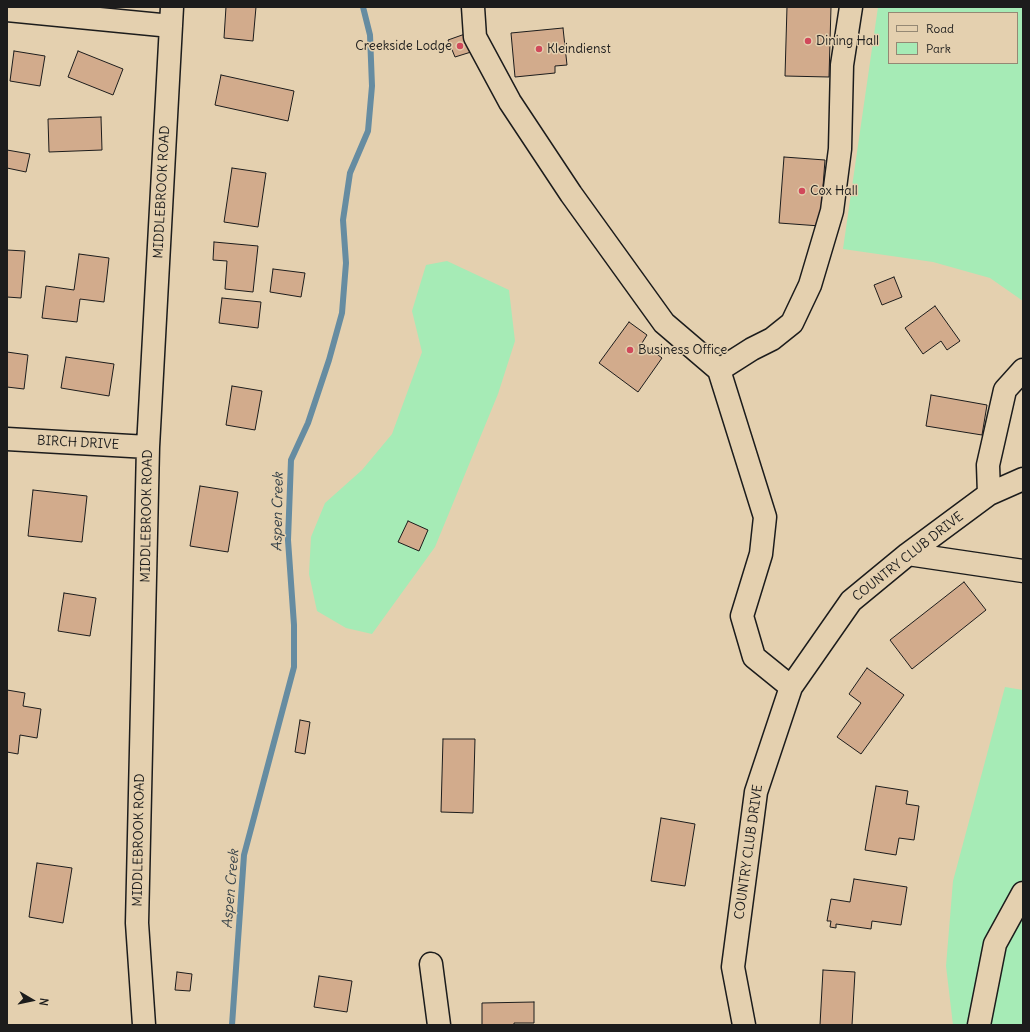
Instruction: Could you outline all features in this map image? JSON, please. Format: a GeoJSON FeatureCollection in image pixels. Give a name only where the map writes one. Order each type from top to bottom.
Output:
{"type":"FeatureCollection","features":[{"type":"Feature","properties":{"kind":"street"},"geometry":{"type":"LineString","coordinates":[[473,7],[475,37],[510,102],[571,194],[664,323],[719,370],[765,517],[762,554],[742,616],[754,657],[791,687]]}},
{"type":"Feature","properties":{"kind":"street"},"geometry":{"type":"LineString","coordinates":[[719,370],[752,349],[772,339],[792,323],[810,285],[832,211],[840,149],[842,65],[851,7]]}},
{"type":"Feature","properties":{"kind":"street"},"geometry":{"type":"LineString","coordinates":[[7,10],[171,17]]}},
{"type":"Feature","properties":{"kind":"street","name":"MIDDLEBROOK ROAD"},"geometry":{"type":"LineString","coordinates":[[144,1025],[137,923],[148,447],[171,17]]}},
{"type":"Feature","properties":{"kind":"street"},"geometry":{"type":"LineString","coordinates":[[1023,370],[1005,390],[988,465],[996,491],[1023,497]]}},
{"type":"Feature","properties":{"kind":"street","name":"BIRCH DRIVE"},"geometry":{"type":"LineString","coordinates":[[7,439],[148,447]]}},
{"type":"Feature","properties":{"kind":"street","name":"COUNTRY CLUB DRIVE"},"geometry":{"type":"LineString","coordinates":[[744,1025],[733,967],[756,792],[791,687],[851,601],[908,554],[996,491],[1023,479]]}},
{"type":"Feature","properties":{"kind":"street"},"geometry":{"type":"LineString","coordinates":[[908,554],[1023,571]]}},
{"type":"Feature","properties":{"kind":"street"},"geometry":{"type":"LineString","coordinates":[[979,1025],[995,944],[1023,893]]}},
{"type":"Feature","properties":{"kind":"street"},"geometry":{"type":"LineString","coordinates":[[431,964],[439,1025]]}},
{"type":"Feature","properties":{"kind":"green space"},"geometry":{"type":"Polygon","coordinates":[[[878,7],[1023,7],[1023,301],[990,278],[933,262],[843,249],[878,7]]]}},
{"type":"Feature","properties":{"kind":"green space"},"geometry":{"type":"Polygon","coordinates":[[[447,261],[509,290],[515,341],[498,394],[435,547],[372,634],[346,628],[317,611],[309,574],[311,537],[325,503],[362,470],[392,434],[422,352],[412,311],[426,265],[447,261]]]}},
{"type":"Feature","properties":{"kind":"green space"},"geometry":{"type":"Polygon","coordinates":[[[1005,687],[1023,690],[1023,1025],[953,1025],[946,966],[953,881],[1005,687]]]}},
{"type":"Feature","properties":{"kind":"building"},"geometry":{"type":"Polygon","coordinates":[[[226,7],[256,7],[253,41],[224,38],[226,7]]]}},
{"type":"Feature","properties":{"kind":"building","name":"Dining Hall"},"geometry":{"type":"Polygon","coordinates":[[[787,7],[831,7],[829,77],[785,76],[787,7]]]}},
{"type":"Feature","properties":{"kind":"building","name":"Kleindienst"},"geometry":{"type":"Polygon","coordinates":[[[563,28],[567,65],[555,66],[555,73],[515,77],[511,33],[563,28]]]}},
{"type":"Feature","properties":{"kind":"building","name":"Creekside Lodge"},"geometry":{"type":"Polygon","coordinates":[[[465,34],[471,52],[455,57],[448,40],[465,34]]]}},
{"type":"Feature","properties":{"kind":"building"},"geometry":{"type":"Polygon","coordinates":[[[14,51],[45,56],[40,86],[10,81],[14,51]]]}},
{"type":"Feature","properties":{"kind":"building"},"geometry":{"type":"Polygon","coordinates":[[[78,51],[123,69],[113,95],[68,77],[78,51]]]}},
{"type":"Feature","properties":{"kind":"building"},"geometry":{"type":"Polygon","coordinates":[[[221,75],[294,91],[288,121],[215,105],[221,75]]]}},
{"type":"Feature","properties":{"kind":"building"},"geometry":{"type":"Polygon","coordinates":[[[101,117],[102,150],[49,152],[48,119],[101,117]]]}},
{"type":"Feature","properties":{"kind":"building"},"geometry":{"type":"Polygon","coordinates":[[[7,150],[30,154],[26,172],[7,168],[7,150]]]}},
{"type":"Feature","properties":{"kind":"building","name":"Cox Hall"},"geometry":{"type":"Polygon","coordinates":[[[784,157],[825,160],[820,226],[779,223],[784,157]]]}},
{"type":"Feature","properties":{"kind":"building"},"geometry":{"type":"Polygon","coordinates":[[[232,168],[266,173],[258,227],[224,222],[232,168]]]}},
{"type":"Feature","properties":{"kind":"building"},"geometry":{"type":"Polygon","coordinates":[[[214,242],[258,246],[253,292],[225,289],[227,261],[213,260],[214,242]]]}},
{"type":"Feature","properties":{"kind":"building"},"geometry":{"type":"Polygon","coordinates":[[[7,250],[25,251],[21,298],[7,297],[7,250]]]}},
{"type":"Feature","properties":{"kind":"building"},"geometry":{"type":"Polygon","coordinates":[[[79,254],[109,258],[104,302],[80,299],[77,322],[42,318],[46,286],[74,290],[79,254]]]}},
{"type":"Feature","properties":{"kind":"building"},"geometry":{"type":"Polygon","coordinates":[[[273,269],[305,273],[301,297],[270,292],[273,269]]]}},
{"type":"Feature","properties":{"kind":"building"},"geometry":{"type":"Polygon","coordinates":[[[894,277],[902,297],[882,305],[874,285],[894,277]]]}},
{"type":"Feature","properties":{"kind":"building"},"geometry":{"type":"Polygon","coordinates":[[[222,298],[261,302],[258,328],[219,323],[222,298]]]}},
{"type":"Feature","properties":{"kind":"building"},"geometry":{"type":"Polygon","coordinates":[[[935,306],[960,341],[947,350],[941,341],[923,354],[905,328],[935,306]]]}},
{"type":"Feature","properties":{"kind":"building","name":"Business Office"},"geometry":{"type":"Polygon","coordinates":[[[629,322],[647,335],[642,343],[662,358],[638,392],[599,363],[629,322]]]}},
{"type":"Feature","properties":{"kind":"building"},"geometry":{"type":"Polygon","coordinates":[[[7,352],[28,355],[24,389],[7,387],[7,352]]]}},
{"type":"Feature","properties":{"kind":"building"},"geometry":{"type":"Polygon","coordinates":[[[66,357],[114,364],[109,396],[61,388],[66,357]]]}},
{"type":"Feature","properties":{"kind":"building"},"geometry":{"type":"Polygon","coordinates":[[[232,386],[262,391],[255,430],[226,425],[232,386]]]}},
{"type":"Feature","properties":{"kind":"building"},"geometry":{"type":"Polygon","coordinates":[[[931,395],[987,405],[982,435],[926,426],[931,395]]]}},
{"type":"Feature","properties":{"kind":"building"},"geometry":{"type":"Polygon","coordinates":[[[200,486],[238,492],[228,552],[190,546],[200,486]]]}},
{"type":"Feature","properties":{"kind":"building"},"geometry":{"type":"Polygon","coordinates":[[[33,490],[87,496],[82,542],[28,536],[33,490]]]}},
{"type":"Feature","properties":{"kind":"building"},"geometry":{"type":"Polygon","coordinates":[[[408,521],[428,530],[419,551],[398,542],[408,521]]]}},
{"type":"Feature","properties":{"kind":"building"},"geometry":{"type":"Polygon","coordinates":[[[964,582],[986,610],[912,669],[890,640],[964,582]]]}},
{"type":"Feature","properties":{"kind":"building"},"geometry":{"type":"Polygon","coordinates":[[[64,593],[96,598],[90,636],[58,631],[64,593]]]}},
{"type":"Feature","properties":{"kind":"building"},"geometry":{"type":"Polygon","coordinates":[[[867,668],[904,695],[861,754],[837,737],[861,703],[849,694],[867,668]]]}},
{"type":"Feature","properties":{"kind":"building"},"geometry":{"type":"Polygon","coordinates":[[[7,690],[25,693],[23,706],[41,709],[37,738],[20,735],[18,754],[7,752],[7,690]]]}},
{"type":"Feature","properties":{"kind":"building"},"geometry":{"type":"Polygon","coordinates":[[[300,720],[310,722],[305,754],[295,752],[300,720]]]}},
{"type":"Feature","properties":{"kind":"building"},"geometry":{"type":"Polygon","coordinates":[[[443,739],[475,739],[473,813],[441,812],[443,739]]]}},
{"type":"Feature","properties":{"kind":"building"},"geometry":{"type":"Polygon","coordinates":[[[876,786],[908,791],[906,804],[919,806],[914,840],[899,838],[896,855],[865,850],[876,786]]]}},
{"type":"Feature","properties":{"kind":"building"},"geometry":{"type":"Polygon","coordinates":[[[661,818],[695,824],[685,886],[651,881],[661,818]]]}},
{"type":"Feature","properties":{"kind":"building"},"geometry":{"type":"Polygon","coordinates":[[[37,863],[72,868],[63,923],[29,917],[37,863]]]}},
{"type":"Feature","properties":{"kind":"building"},"geometry":{"type":"Polygon","coordinates":[[[854,879],[907,887],[901,925],[872,921],[871,929],[836,924],[836,928],[830,927],[831,921],[827,921],[831,899],[850,902],[854,879]]]}},
{"type":"Feature","properties":{"kind":"building"},"geometry":{"type":"Polygon","coordinates":[[[823,970],[855,972],[852,1025],[820,1025],[823,970]]]}},
{"type":"Feature","properties":{"kind":"building"},"geometry":{"type":"Polygon","coordinates":[[[177,972],[192,974],[190,991],[175,990],[177,972]]]}},
{"type":"Feature","properties":{"kind":"building"},"geometry":{"type":"Polygon","coordinates":[[[319,976],[352,981],[347,1012],[314,1007],[319,976]]]}},
{"type":"Feature","properties":{"kind":"building"},"geometry":{"type":"Polygon","coordinates":[[[534,1002],[534,1023],[514,1023],[514,1025],[482,1025],[482,1003],[534,1002]]]}},
{"type":"Feature","properties":{"kind":"waterway","name":"Aspen Creek"},"geometry":{"type":"LineString","coordinates":[[232,1025],[244,855],[294,667],[294,625],[288,540],[291,460],[308,423],[329,360],[342,313],[346,263],[343,220],[350,173],[368,131],[372,86],[370,35],[363,7]]}},
{"type":"Feature","properties":{"kind":"place","name":"Dining Hall"},"geometry":{"type":"Point","coordinates":[808,41]}},
{"type":"Feature","properties":{"kind":"place","name":"Creekside Lodge"},"geometry":{"type":"Point","coordinates":[460,46]}},
{"type":"Feature","properties":{"kind":"place","name":"Kleindienst"},"geometry":{"type":"Point","coordinates":[539,49]}},
{"type":"Feature","properties":{"kind":"place","name":"Cox Hall"},"geometry":{"type":"Point","coordinates":[802,191]}},
{"type":"Feature","properties":{"kind":"place","name":"Business Office"},"geometry":{"type":"Point","coordinates":[630,350]}}]}
